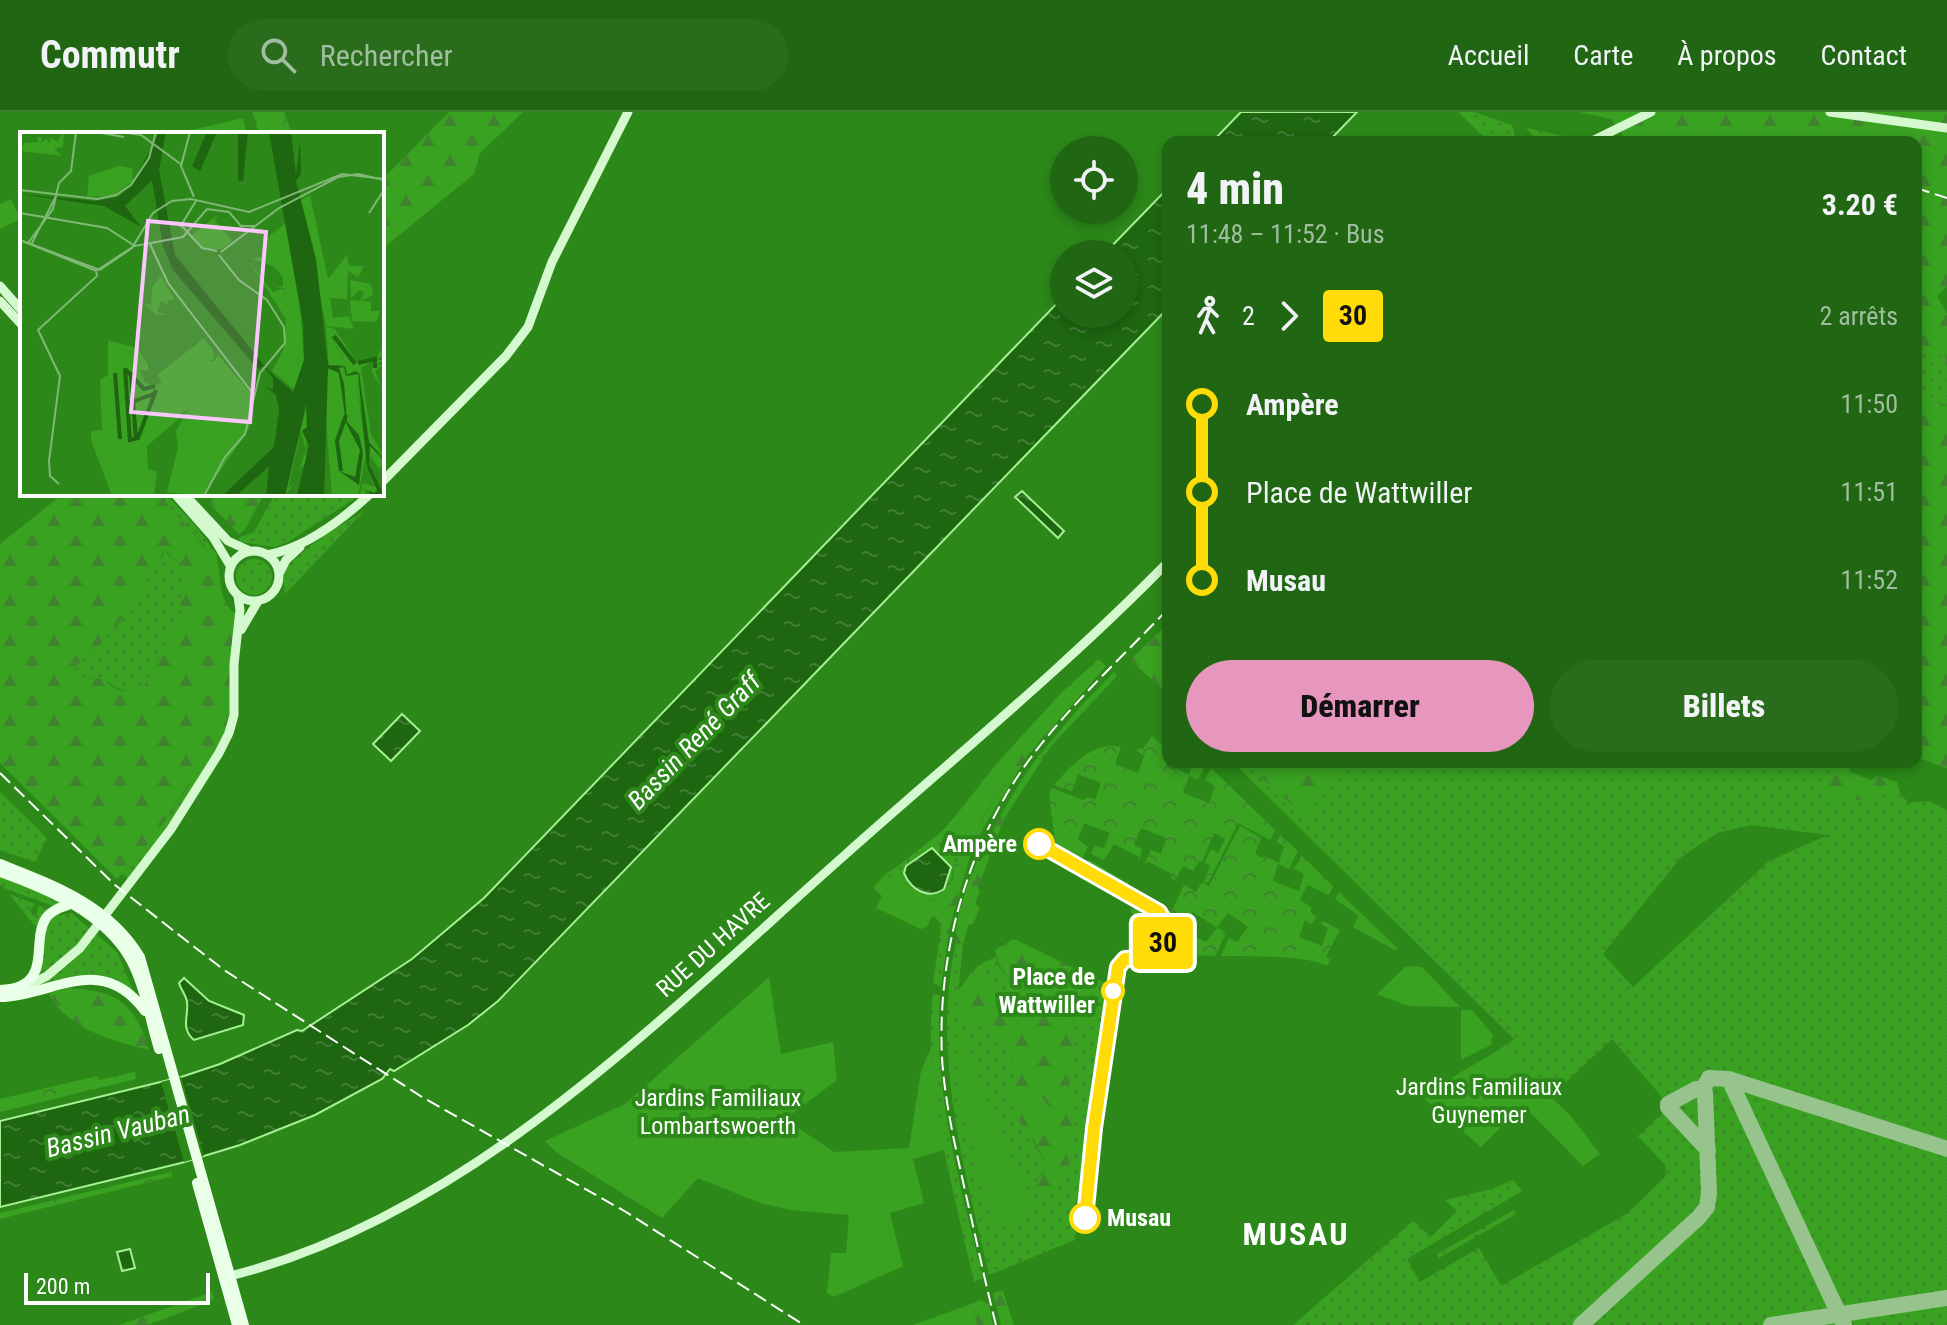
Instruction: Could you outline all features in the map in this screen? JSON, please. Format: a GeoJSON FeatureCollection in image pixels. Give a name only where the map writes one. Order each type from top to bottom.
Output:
{"type":"FeatureCollection","features":[{"type":"Feature","properties":{"kind":"main road"},"geometry":{"type":"LineString","coordinates":[[384,480],[506,356],[528,327],[552,262],[628,112]]}},
{"type":"Feature","properties":{"kind":"main road"},"geometry":{"type":"LineString","coordinates":[[1830,112],[1947,128]]}},
{"type":"Feature","properties":{"kind":"main road"},"geometry":{"type":"LineString","coordinates":[[1602,136],[1645,114]]}},
{"type":"Feature","properties":{"kind":"main road"},"geometry":{"type":"LineString","coordinates":[[0,286],[20,309]]}},
{"type":"Feature","properties":{"kind":"main road"},"geometry":{"type":"LineString","coordinates":[[0,301],[20,323]]}},
{"type":"Feature","properties":{"kind":"main road"},"geometry":{"type":"LineString","coordinates":[[177,496],[213,537],[231,567]]}},
{"type":"Feature","properties":{"kind":"main road"},"geometry":{"type":"LineString","coordinates":[[186,496],[228,541],[267,555],[275,563],[279,574]]}},
{"type":"Feature","properties":{"kind":"main road"},"geometry":{"type":"LineString","coordinates":[[239,633],[258,601],[273,592],[286,560],[305,542],[368,496]]}},
{"type":"Feature","properties":{"kind":"main road"},"geometry":{"type":"LineString","coordinates":[[267,555],[305,542]]}},
{"type":"Feature","properties":{"kind":"main road"},"geometry":{"type":"LineString","coordinates":[[0,997],[30,986],[69,958],[113,907],[171,829],[229,733],[234,715],[234,664],[239,633],[238,596],[230,582],[231,567],[238,556],[250,551]]}},
{"type":"Feature","properties":{"kind":"main road","name":"RUE DU HAVRE"},"geometry":{"type":"LineString","coordinates":[[230,1276],[312,1249],[392,1212],[455,1178],[515,1136],[640,1036],[1089,638],[1162,568]]}},
{"type":"Feature","properties":{"kind":"main road"},"geometry":{"type":"LineString","coordinates":[[238,596],[258,601]]}},
{"type":"Feature","properties":{"kind":"main road"},"geometry":{"type":"LineString","coordinates":[[0,864],[58,886],[129,941],[140,957],[150,987],[161,1047]]}},
{"type":"Feature","properties":{"kind":"main road"},"geometry":{"type":"LineString","coordinates":[[0,872],[84,907]]}},
{"type":"Feature","properties":{"kind":"main road"},"geometry":{"type":"LineString","coordinates":[[30,986],[40,958],[44,922],[55,910],[84,907]]}},
{"type":"Feature","properties":{"kind":"main road"},"geometry":{"type":"LineString","coordinates":[[110,929],[132,962],[161,1047],[244,1325]]}},
{"type":"Feature","properties":{"kind":"main road"},"geometry":{"type":"LineString","coordinates":[[0,990],[78,980],[105,983],[133,997],[149,1017]]}},
{"type":"Feature","properties":{"kind":"main road"},"geometry":{"type":"LineString","coordinates":[[197,1171],[237,1325]]}},
{"type":"Feature","properties":{"kind":"green space"},"geometry":{"type":"Polygon","coordinates":[[[252,112],[284,112],[291,132],[258,132],[252,112]]]}},
{"type":"Feature","properties":{"kind":"green space"},"geometry":{"type":"Polygon","coordinates":[[[449,112],[523,112],[480,153],[474,174],[384,247],[384,178],[449,112]]]}},
{"type":"Feature","properties":{"kind":"green space"},"geometry":{"type":"Polygon","coordinates":[[[1458,112],[1474,112],[1512,125],[1515,135],[1483,136],[1458,112]]]}},
{"type":"Feature","properties":{"kind":"green space"},"geometry":{"type":"Polygon","coordinates":[[[1579,112],[1947,112],[1947,286],[1937,296],[1947,314],[1947,383],[1946,357],[1922,354],[1922,136],[1624,136],[1611,119],[1579,112]]]}},
{"type":"Feature","properties":{"kind":"green space"},"geometry":{"type":"Polygon","coordinates":[[[243,118],[246,132],[183,132],[243,118]]]}},
{"type":"Feature","properties":{"kind":"green space"},"geometry":{"type":"Polygon","coordinates":[[[1526,128],[1563,136],[1533,136],[1526,128]]]}},
{"type":"Feature","properties":{"kind":"green space"},"geometry":{"type":"Polygon","coordinates":[[[11,199],[20,219],[0,229],[0,204],[11,199]]]}},
{"type":"Feature","properties":{"kind":"green space"},"geometry":{"type":"Polygon","coordinates":[[[1922,354],[1947,357],[1947,405],[1922,399],[1922,354]]]}},
{"type":"Feature","properties":{"kind":"green space"},"geometry":{"type":"Polygon","coordinates":[[[1922,399],[1947,405],[1947,768],[1922,759],[1922,399]]]}},
{"type":"Feature","properties":{"kind":"green space"},"geometry":{"type":"Polygon","coordinates":[[[60,496],[160,496],[211,558],[217,560],[224,597],[237,614],[232,710],[227,731],[196,786],[189,784],[152,839],[117,879],[0,763],[0,544],[60,496]],[[166,551],[162,553],[159,567],[145,575],[140,593],[123,618],[89,656],[77,664],[75,671],[80,676],[105,680],[123,691],[144,687],[181,615],[180,598],[188,577],[183,567],[166,551]]]}},
{"type":"Feature","properties":{"kind":"green space"},"geometry":{"type":"Polygon","coordinates":[[[160,496],[168,496],[198,529],[217,555],[217,560],[211,559],[205,546],[160,496]]]}},
{"type":"Feature","properties":{"kind":"green space"},"geometry":{"type":"Polygon","coordinates":[[[215,496],[263,496],[246,528],[239,534],[209,503],[215,496]]]}},
{"type":"Feature","properties":{"kind":"green space"},"geometry":{"type":"Polygon","coordinates":[[[274,496],[358,496],[288,542],[275,547],[241,542],[238,538],[254,532],[274,496]]]}},
{"type":"Feature","properties":{"kind":"green space"},"geometry":{"type":"Polygon","coordinates":[[[364,511],[285,594],[285,575],[292,562],[322,537],[364,511]]]}},
{"type":"Feature","properties":{"kind":"green space"},"geometry":{"type":"Polygon","coordinates":[[[164,551],[183,566],[188,577],[180,598],[181,615],[144,687],[126,691],[100,679],[80,676],[75,671],[77,664],[89,656],[123,618],[140,593],[145,575],[159,567],[164,551]]]}},
{"type":"Feature","properties":{"kind":"green space"},"geometry":{"type":"Polygon","coordinates":[[[254,559],[267,564],[272,577],[267,590],[254,595],[241,590],[236,577],[241,564],[254,559]]]}},
{"type":"Feature","properties":{"kind":"green space"},"geometry":{"type":"Polygon","coordinates":[[[1162,630],[1162,689],[1130,660],[1162,630]]]}},
{"type":"Feature","properties":{"kind":"green space"},"geometry":{"type":"Polygon","coordinates":[[[1099,659],[1106,666],[1028,755],[984,827],[980,823],[1019,760],[1009,750],[1063,691],[1099,659]]]}},
{"type":"Feature","properties":{"kind":"green space"},"geometry":{"type":"Polygon","coordinates":[[[1114,672],[1117,676],[1052,745],[1042,760],[1037,758],[1078,709],[1114,672]]]}},
{"type":"Feature","properties":{"kind":"green space"},"geometry":{"type":"Polygon","coordinates":[[[1152,736],[1162,745],[1162,768],[1175,768],[1189,775],[1191,768],[1204,768],[1198,780],[1189,776],[1183,793],[1209,803],[1215,786],[1205,780],[1211,768],[1275,830],[1270,840],[1238,823],[1208,883],[1203,881],[1210,866],[1204,863],[1211,849],[1218,853],[1225,839],[1214,833],[1202,862],[1199,861],[1193,871],[1183,866],[1175,880],[1171,878],[1172,874],[1149,862],[1144,864],[1151,850],[1161,854],[1166,838],[1141,828],[1134,845],[1142,849],[1139,862],[1139,857],[1114,844],[1104,860],[1091,854],[1095,845],[1104,849],[1110,833],[1084,823],[1078,839],[1088,847],[1080,863],[1056,848],[1049,795],[1052,788],[1083,800],[1089,797],[1095,800],[1101,783],[1078,774],[1072,791],[1054,785],[1083,757],[1111,746],[1121,747],[1115,764],[1138,773],[1144,756],[1137,751],[1143,749],[1152,736]]]}},
{"type":"Feature","properties":{"kind":"green space"},"geometry":{"type":"Polygon","coordinates":[[[1009,750],[1019,760],[980,822],[984,827],[970,856],[941,832],[1009,750]]]}},
{"type":"Feature","properties":{"kind":"green space"},"geometry":{"type":"Polygon","coordinates":[[[1037,758],[1042,760],[1005,817],[978,887],[980,891],[975,903],[980,908],[973,924],[969,924],[963,944],[956,943],[957,922],[972,873],[997,821],[1037,758]]]}},
{"type":"Feature","properties":{"kind":"green space"},"geometry":{"type":"Polygon","coordinates":[[[1239,768],[1251,768],[1306,817],[1324,795],[1340,768],[1835,768],[1820,805],[1900,793],[1908,803],[1929,801],[1945,809],[1947,1325],[1293,1325],[1413,1221],[1431,1237],[1457,1211],[1445,1200],[1492,1189],[1513,1180],[1522,1191],[1407,1259],[1420,1282],[1479,1248],[1501,1286],[1628,1213],[1666,1176],[1665,1165],[1638,1136],[1668,1108],[1668,1104],[1612,1039],[1551,1096],[1500,1049],[1514,1039],[1239,768]],[[1752,825],[1717,833],[1681,857],[1603,954],[1633,987],[1769,861],[1828,835],[1752,825]]]}},
{"type":"Feature","properties":{"kind":"green space"},"geometry":{"type":"Polygon","coordinates":[[[1251,768],[1340,768],[1324,795],[1306,817],[1251,768]]]}},
{"type":"Feature","properties":{"kind":"green space"},"geometry":{"type":"Polygon","coordinates":[[[1835,768],[1849,768],[1850,772],[1871,780],[1878,776],[1897,782],[1900,793],[1819,805],[1835,768]]]}},
{"type":"Feature","properties":{"kind":"green space"},"geometry":{"type":"Polygon","coordinates":[[[190,784],[196,786],[128,879],[121,874],[152,839],[190,784]]]}},
{"type":"Feature","properties":{"kind":"green space"},"geometry":{"type":"Polygon","coordinates":[[[0,792],[47,838],[35,862],[0,850],[0,792]]]}},
{"type":"Feature","properties":{"kind":"green space"},"geometry":{"type":"Polygon","coordinates":[[[1240,826],[1261,838],[1255,854],[1262,858],[1264,856],[1279,863],[1284,846],[1277,842],[1280,835],[1298,851],[1289,869],[1278,864],[1273,881],[1299,891],[1304,874],[1294,869],[1302,856],[1333,886],[1329,895],[1307,885],[1300,900],[1311,907],[1311,913],[1316,917],[1312,924],[1305,920],[1299,937],[1322,946],[1328,928],[1321,924],[1323,921],[1340,930],[1326,956],[1330,960],[1327,966],[1291,958],[1221,956],[1229,938],[1237,942],[1248,927],[1228,913],[1217,927],[1225,935],[1215,956],[1184,955],[1194,936],[1206,942],[1217,928],[1193,912],[1183,926],[1190,931],[1178,954],[1167,954],[1168,909],[1172,910],[1184,885],[1196,892],[1202,882],[1209,886],[1240,826]]]}},
{"type":"Feature","properties":{"kind":"green space"},"geometry":{"type":"Polygon","coordinates":[[[941,832],[970,856],[967,867],[954,864],[948,898],[936,902],[904,882],[898,866],[941,832]]]}},
{"type":"Feature","properties":{"kind":"green space"},"geometry":{"type":"Polygon","coordinates":[[[1088,859],[1126,882],[1130,880],[1125,889],[1085,865],[1088,859]]]}},
{"type":"Feature","properties":{"kind":"green space"},"geometry":{"type":"Polygon","coordinates":[[[954,864],[967,867],[949,930],[885,874],[898,866],[904,883],[936,902],[948,898],[945,892],[953,879],[954,864]]]}},
{"type":"Feature","properties":{"kind":"green space"},"geometry":{"type":"Polygon","coordinates":[[[885,874],[919,896],[921,904],[938,919],[932,916],[927,927],[921,929],[876,908],[882,896],[873,888],[885,874]]]}},
{"type":"Feature","properties":{"kind":"green space"},"geometry":{"type":"Polygon","coordinates":[[[0,877],[61,900],[56,907],[6,889],[0,884],[0,877]]]}},
{"type":"Feature","properties":{"kind":"green space"},"geometry":{"type":"Polygon","coordinates":[[[1339,892],[1397,948],[1395,950],[1353,927],[1359,916],[1335,899],[1339,892]]]}},
{"type":"Feature","properties":{"kind":"green space"},"geometry":{"type":"Polygon","coordinates":[[[9,894],[35,904],[30,910],[33,916],[37,913],[38,905],[48,909],[36,927],[9,894]]]}},
{"type":"Feature","properties":{"kind":"green space"},"geometry":{"type":"Polygon","coordinates":[[[1131,902],[1154,919],[1158,947],[1151,945],[1153,937],[1145,933],[1141,925],[1136,926],[1137,916],[1131,913],[1131,902]]]}},
{"type":"Feature","properties":{"kind":"green space"},"geometry":{"type":"Polygon","coordinates":[[[56,913],[72,913],[91,930],[77,947],[36,979],[43,961],[45,928],[56,913]]]}},
{"type":"Feature","properties":{"kind":"green space"},"geometry":{"type":"Polygon","coordinates":[[[938,919],[949,930],[941,987],[933,983],[941,930],[938,919]]]}},
{"type":"Feature","properties":{"kind":"green space"},"geometry":{"type":"Polygon","coordinates":[[[96,934],[117,952],[135,995],[107,982],[38,985],[72,961],[96,934]]]}},
{"type":"Feature","properties":{"kind":"green space"},"geometry":{"type":"Polygon","coordinates":[[[1014,939],[1078,970],[1082,981],[1095,990],[1075,1013],[1068,1098],[1075,1115],[1069,1165],[1045,1197],[1035,1185],[1044,1171],[1038,1164],[1044,1159],[1033,1138],[1027,1138],[1007,1095],[1009,1083],[1018,1071],[994,1035],[973,1026],[961,1013],[956,1014],[958,991],[971,973],[1043,1014],[1049,1002],[1014,982],[998,961],[995,950],[1014,939]]]}},
{"type":"Feature","properties":{"kind":"green space"},"geometry":{"type":"Polygon","coordinates":[[[956,943],[963,944],[956,1013],[995,1034],[1019,1071],[1009,1083],[1007,1095],[1044,1160],[1044,1171],[1039,1177],[1045,1197],[1075,1115],[1068,1098],[1075,1012],[1082,992],[1078,970],[1108,984],[1075,1240],[989,1275],[961,1152],[949,1069],[949,985],[956,943]]]}},
{"type":"Feature","properties":{"kind":"green space"},"geometry":{"type":"Polygon","coordinates":[[[996,957],[1003,973],[1010,979],[1050,1002],[1043,1014],[971,973],[980,964],[996,957]]]}},
{"type":"Feature","properties":{"kind":"green space"},"geometry":{"type":"Polygon","coordinates":[[[1406,966],[1422,967],[1460,1007],[1408,1006],[1377,994],[1406,966]]]}},
{"type":"Feature","properties":{"kind":"green space","name":"Jardins Familiaux Lombartswoerth"},"geometry":{"type":"Polygon","coordinates":[[[769,977],[781,1054],[833,1042],[837,1080],[785,1119],[834,1152],[909,1148],[921,1071],[931,1048],[944,1150],[913,1159],[924,1203],[890,1213],[903,1266],[834,1297],[827,1293],[831,1253],[846,1253],[849,1215],[791,1210],[760,1203],[698,1178],[662,1218],[556,1152],[545,1141],[625,1104],[769,977]]]}},
{"type":"Feature","properties":{"kind":"green space"},"geometry":{"type":"Polygon","coordinates":[[[69,988],[100,992],[122,1002],[137,1021],[149,1050],[92,1032],[66,1016],[49,993],[69,988]]]}},
{"type":"Feature","properties":{"kind":"green space"},"geometry":{"type":"Polygon","coordinates":[[[932,994],[940,995],[941,1067],[950,1138],[983,1278],[974,1282],[937,1109],[931,1050],[932,994]]]}},
{"type":"Feature","properties":{"kind":"green space"},"geometry":{"type":"Polygon","coordinates":[[[1461,1010],[1472,1010],[1493,1035],[1491,1045],[1461,1060],[1461,1010]]]}},
{"type":"Feature","properties":{"kind":"green space"},"geometry":{"type":"Polygon","coordinates":[[[1082,1011],[1093,1012],[1090,1032],[1079,1030],[1082,1011]]]}},
{"type":"Feature","properties":{"kind":"green space"},"geometry":{"type":"Polygon","coordinates":[[[956,1033],[960,1033],[1033,1208],[996,1231],[963,1109],[956,1033]]]}},
{"type":"Feature","properties":{"kind":"green space","name":"Jardins Familiaux Guynemer"},"geometry":{"type":"Polygon","coordinates":[[[1500,1049],[1570,1115],[1600,1154],[1583,1166],[1523,1105],[1481,1147],[1421,1096],[1500,1049]]]}},
{"type":"Feature","properties":{"kind":"green space"},"geometry":{"type":"Polygon","coordinates":[[[135,1072],[136,1079],[0,1112],[0,1099],[97,1076],[99,1080],[135,1072]]]}},
{"type":"Feature","properties":{"kind":"green space"},"geometry":{"type":"Polygon","coordinates":[[[1038,1091],[1056,1119],[1045,1126],[1028,1098],[1038,1091]]]}},
{"type":"Feature","properties":{"kind":"green space"},"geometry":{"type":"Polygon","coordinates":[[[171,1172],[172,1176],[169,1177],[0,1219],[0,1213],[171,1172]]]}},
{"type":"Feature","properties":{"kind":"green space"},"geometry":{"type":"Polygon","coordinates":[[[1514,1210],[1516,1214],[1439,1258],[1437,1254],[1514,1210]]]}},
{"type":"Feature","properties":{"kind":"green space"},"geometry":{"type":"Polygon","coordinates":[[[1003,1291],[1014,1325],[1001,1325],[993,1293],[1003,1291]]]}},
{"type":"Feature","properties":{"kind":"green space"},"geometry":{"type":"Polygon","coordinates":[[[212,1292],[214,1300],[147,1325],[119,1325],[212,1292]]]}},
{"type":"Feature","properties":{"kind":"green space"},"geometry":{"type":"Polygon","coordinates":[[[981,1300],[989,1305],[993,1325],[977,1325],[971,1304],[981,1300]]]}},
{"type":"Feature","properties":{"kind":"green space"},"geometry":{"type":"Polygon","coordinates":[[[971,1304],[977,1325],[913,1325],[971,1304]]]}},
{"type":"Feature","properties":{"kind":"water"},"geometry":{"type":"Polygon","coordinates":[[[1241,112],[1357,112],[1334,136],[1218,136],[1241,112]]]}},
{"type":"Feature","properties":{"kind":"water"},"geometry":{"type":"Polygon","coordinates":[[[1162,194],[1162,314],[498,1001],[468,1025],[394,1071],[390,1069],[382,1079],[315,1115],[240,1145],[181,1163],[0,1207],[0,1121],[181,1077],[220,1064],[297,1030],[302,1031],[412,959],[484,898],[1050,311],[1050,328],[1138,328],[1138,240],[1118,240],[1133,224],[1138,224],[1138,219],[1162,194]]]}},
{"type":"Feature","properties":{"kind":"water"},"geometry":{"type":"Polygon","coordinates":[[[1022,491],[1064,531],[1058,538],[1015,497],[1022,491]]]}},
{"type":"Feature","properties":{"kind":"water"},"geometry":{"type":"Polygon","coordinates":[[[402,714],[420,731],[391,761],[373,744],[402,714]]]}},
{"type":"Feature","properties":{"kind":"water"},"geometry":{"type":"Polygon","coordinates":[[[932,848],[951,867],[944,889],[932,894],[921,892],[904,873],[906,866],[932,848]]]}},
{"type":"Feature","properties":{"kind":"water"},"geometry":{"type":"Polygon","coordinates":[[[184,978],[209,1001],[244,1015],[243,1025],[194,1040],[187,1031],[187,1002],[179,983],[184,978]]]}},
{"type":"Feature","properties":{"kind":"water"},"geometry":{"type":"Polygon","coordinates":[[[130,1249],[135,1268],[122,1271],[117,1252],[130,1249]]]}},
{"type":"Feature","properties":{"kind":"pier"},"geometry":{"type":"Polygon","coordinates":[[[181,1077],[204,1156],[184,1162],[161,1082],[181,1077]]]}},
{"type":"Feature","properties":{"kind":"taxiway"},"geometry":{"type":"LineString","coordinates":[[1703,1089],[1709,1078],[1729,1079],[1947,1149]]}},
{"type":"Feature","properties":{"kind":"taxiway"},"geometry":{"type":"LineString","coordinates":[[1729,1079],[1844,1325]]}},
{"type":"Feature","properties":{"kind":"taxiway"},"geometry":{"type":"LineString","coordinates":[[1581,1325],[1707,1207],[1705,1093],[1703,1089],[1696,1089],[1668,1104]]}},
{"type":"Feature","properties":{"kind":"taxiway"},"geometry":{"type":"LineString","coordinates":[[1668,1107],[1708,1150]]}},
{"type":"Feature","properties":{"kind":"taxiway"},"geometry":{"type":"LineString","coordinates":[[1771,1325],[1947,1298]]}},
{"type":"Feature","properties":{"kind":"railway"},"geometry":{"type":"LineString","coordinates":[[1922,190],[1947,198]]}},
{"type":"Feature","properties":{"kind":"railway"},"geometry":{"type":"LineString","coordinates":[[996,1325],[955,1144],[943,1075],[942,1018],[951,938],[974,861],[1010,789],[1064,717],[1162,615]]}},
{"type":"Feature","properties":{"kind":"railway"},"geometry":{"type":"LineString","coordinates":[[0,773],[115,885],[224,970],[422,1097],[626,1212],[804,1325]]}},
{"type":"Feature","properties":{"kind":"bus line","name":"30"},"geometry":{"type":"LineString","coordinates":[[1039,844],[1163,916],[1161,957],[1125,959],[1118,967],[1094,1128],[1085,1218]]}},
{"type":"Feature","properties":{"kind":"place","name":"Ampère"},"geometry":{"type":"Point","coordinates":[1039,844]}},
{"type":"Feature","properties":{"kind":"place","name":"Place de Wattwiller"},"geometry":{"type":"Point","coordinates":[1113,991]}},
{"type":"Feature","properties":{"kind":"place","name":"Musau"},"geometry":{"type":"Point","coordinates":[1085,1218]}},
{"type":"Feature","properties":{"kind":"district","name":"MUSAU"},"geometry":{"type":"Point","coordinates":[1296,1234]}},
{"type":"Feature","properties":{"kind":"water label","name":"Bassin René Graff"},"geometry":{"type":"Point","coordinates":[694,741]}},
{"type":"Feature","properties":{"kind":"water label","name":"Bassin Vauban"},"geometry":{"type":"Point","coordinates":[118,1131]}}]}
